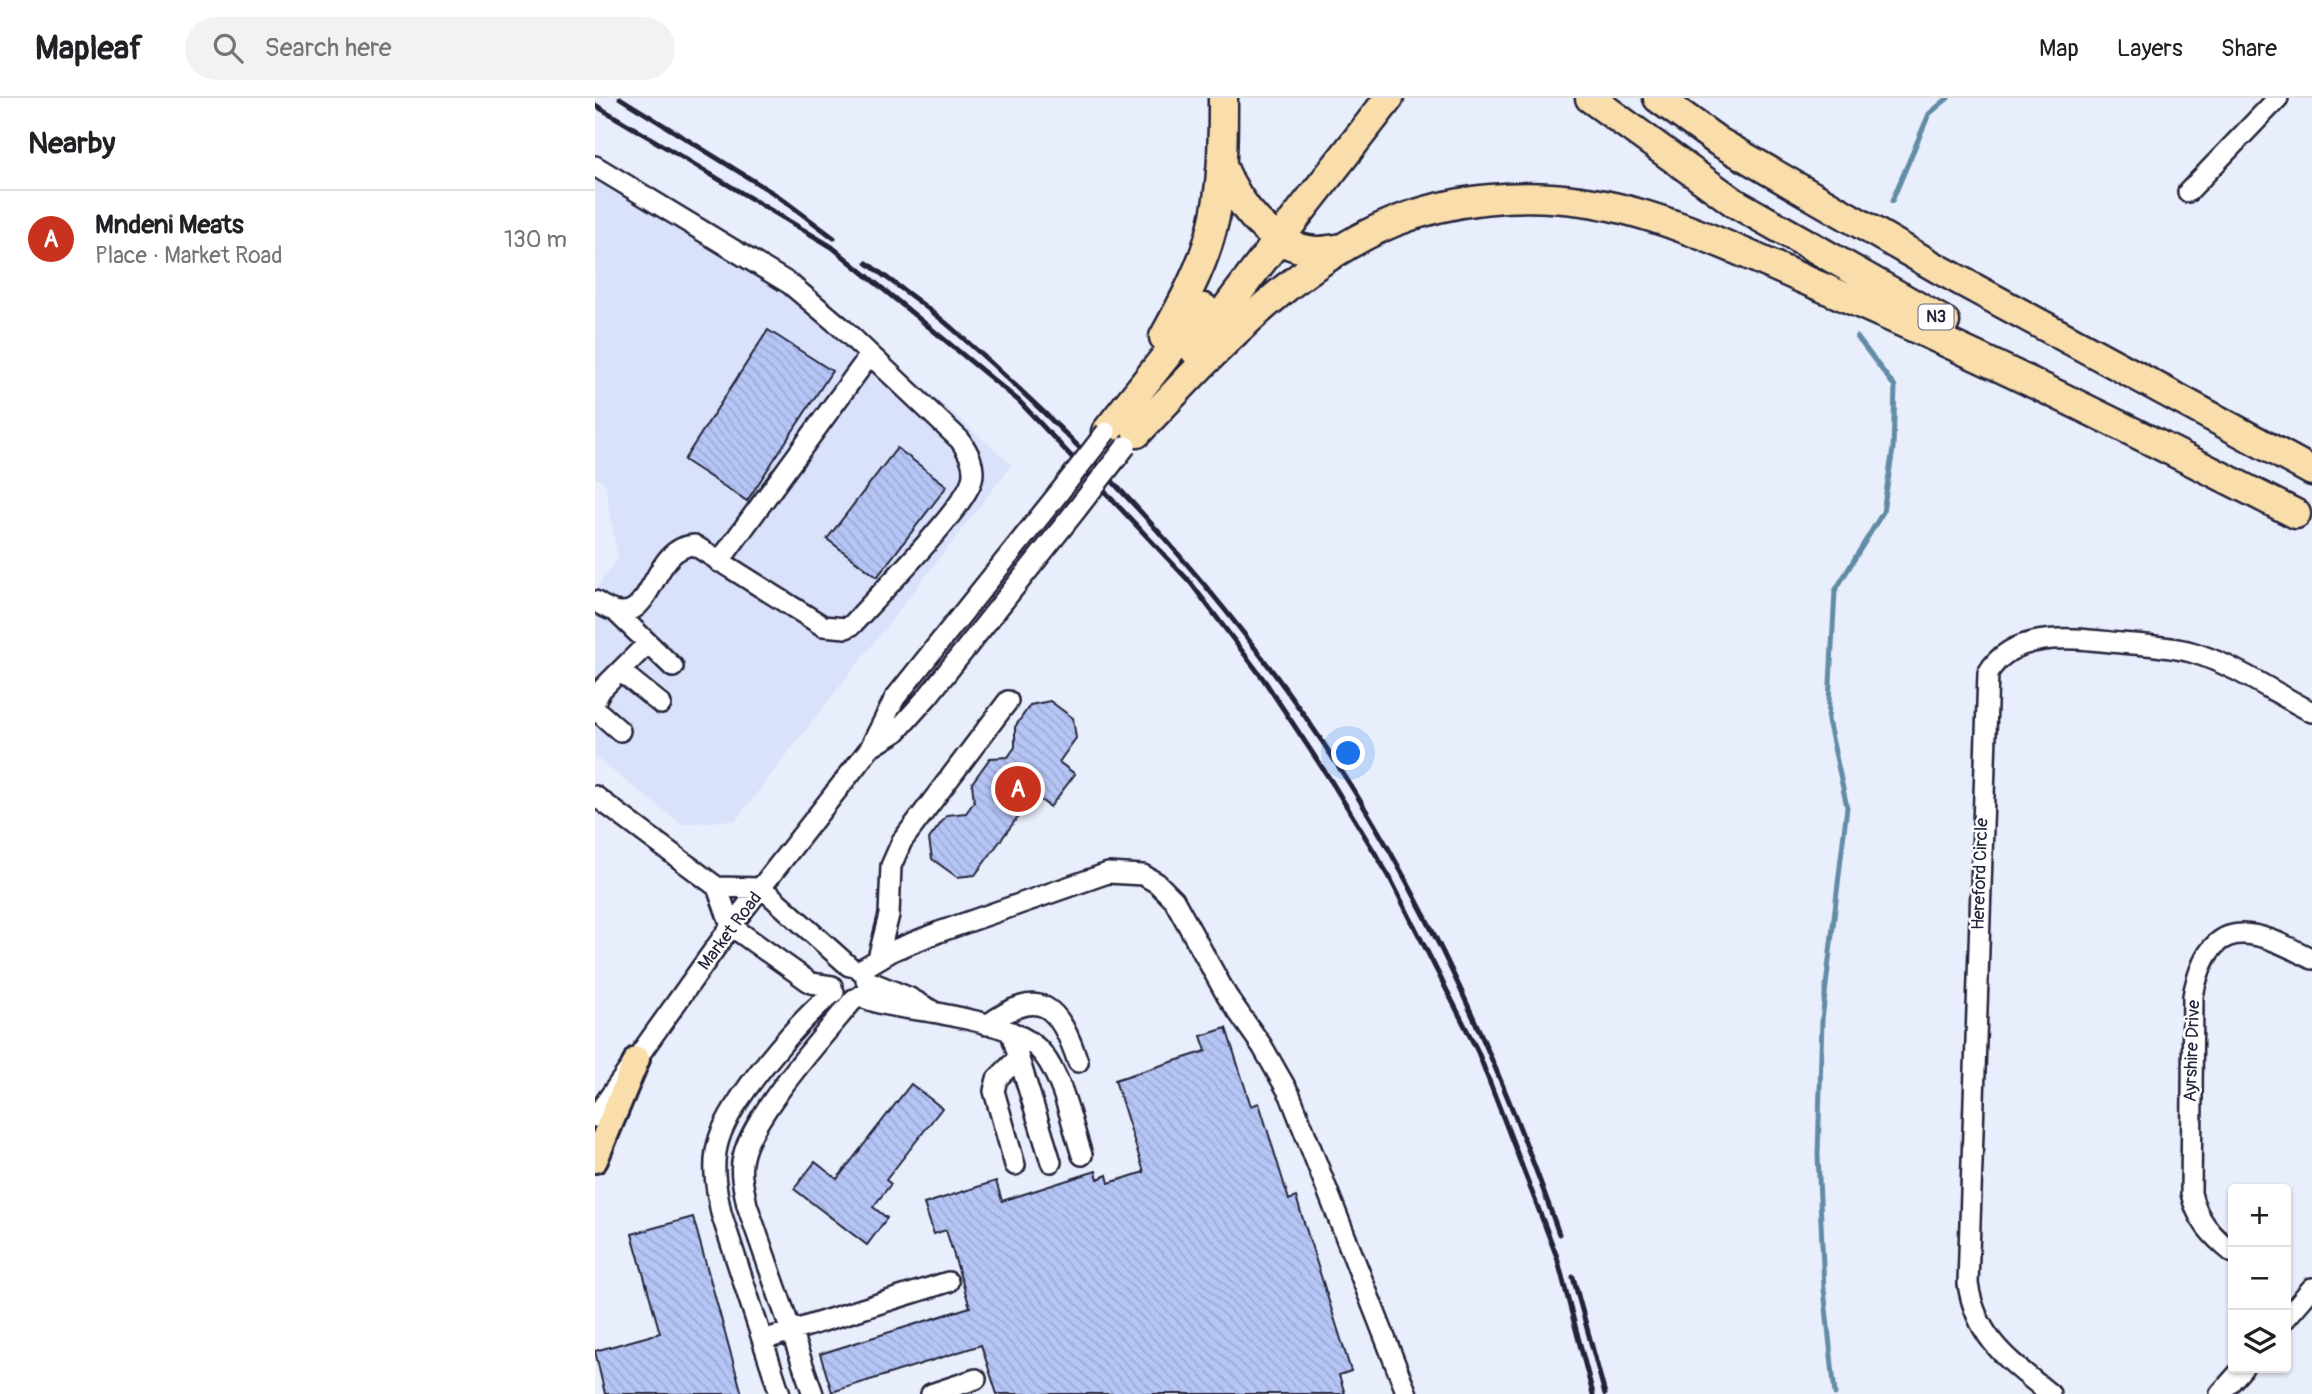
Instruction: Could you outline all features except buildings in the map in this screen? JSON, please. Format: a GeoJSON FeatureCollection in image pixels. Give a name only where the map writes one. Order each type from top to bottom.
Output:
{"type":"FeatureCollection","features":[{"type":"Feature","properties":{"kind":"highway"},"geometry":{"type":"LineString","coordinates":[[1122,432],[1188,291],[1211,233],[1223,166],[1223,98]]}},
{"type":"Feature","properties":{"kind":"highway"},"geometry":{"type":"LineString","coordinates":[[1122,432],[1371,98]]}},
{"type":"Feature","properties":{"kind":"highway"},"geometry":{"type":"LineString","coordinates":[[1271,233],[1295,220],[1389,98]]}},
{"type":"Feature","properties":{"kind":"highway","name":"N3"},"geometry":{"type":"LineString","coordinates":[[1590,98],[1735,203],[2304,518]]}},
{"type":"Feature","properties":{"kind":"highway","name":"N3"},"geometry":{"type":"LineString","coordinates":[[1658,98],[1719,142],[1937,268],[2312,471]]}},
{"type":"Feature","properties":{"kind":"highway"},"geometry":{"type":"LineString","coordinates":[[1223,166],[1232,189],[1271,233],[1315,251],[1343,248]]}},
{"type":"Feature","properties":{"kind":"highway"},"geometry":{"type":"LineString","coordinates":[[1122,432],[1229,336],[1343,248],[1395,222],[1506,196],[1581,201],[1639,214],[1758,260],[1960,346],[2087,407],[2304,518]]}},
{"type":"Feature","properties":{"kind":"main road"},"geometry":{"type":"LineString","coordinates":[[595,1160],[637,1059]]}},
{"type":"Feature","properties":{"kind":"street"},"geometry":{"type":"LineString","coordinates":[[2188,192],[2278,98]]}},
{"type":"Feature","properties":{"kind":"street"},"geometry":{"type":"LineString","coordinates":[[595,167],[790,284],[960,440],[969,453],[972,481],[953,510],[852,625],[846,628],[823,626],[694,545],[684,546],[674,552],[638,606],[628,613],[618,614]]}},
{"type":"Feature","properties":{"kind":"street"},"geometry":{"type":"LineString","coordinates":[[719,562],[870,355]]}},
{"type":"Feature","properties":{"kind":"street","name":"Market Road"},"geometry":{"type":"LineString","coordinates":[[595,1117],[731,926],[870,748],[895,698],[1058,494],[1122,432]]}},
{"type":"Feature","properties":{"kind":"street","name":"Market Road"},"geometry":{"type":"LineString","coordinates":[[870,748],[896,732],[928,696],[1077,509],[1122,432]]}},
{"type":"Feature","properties":{"kind":"street"},"geometry":{"type":"LineString","coordinates":[[595,601],[618,614],[673,667]]}},
{"type":"Feature","properties":{"kind":"street","name":"Hereford Circle"},"geometry":{"type":"LineString","coordinates":[[2050,1394],[2006,1357],[1987,1335],[1972,1311],[1968,1284],[1984,711],[1988,673],[1997,657],[2020,646],[2043,640],[2068,639],[2162,647],[2192,652],[2312,712]]}},
{"type":"Feature","properties":{"kind":"street"},"geometry":{"type":"LineString","coordinates":[[595,701],[648,643]]}},
{"type":"Feature","properties":{"kind":"street"},"geometry":{"type":"LineString","coordinates":[[620,671],[661,704]]}},
{"type":"Feature","properties":{"kind":"street"},"geometry":{"type":"LineString","coordinates":[[813,1394],[747,1205],[742,1182],[746,1146],[752,1132],[775,1099],[878,958],[889,915],[891,866],[898,848],[1008,701]]}},
{"type":"Feature","properties":{"kind":"street"},"geometry":{"type":"LineString","coordinates":[[595,709],[620,731]]}},
{"type":"Feature","properties":{"kind":"street"},"geometry":{"type":"LineString","coordinates":[[595,796],[717,887],[731,926],[811,983],[833,989],[843,999],[858,983]]}},
{"type":"Feature","properties":{"kind":"street"},"geometry":{"type":"LineString","coordinates":[[878,958],[939,932],[1108,873],[1143,875],[1157,883],[1174,900],[1227,996],[1262,1046],[1290,1095],[1407,1394]]}},
{"type":"Feature","properties":{"kind":"street"},"geometry":{"type":"LineString","coordinates":[[717,887],[762,888],[858,983]]}},
{"type":"Feature","properties":{"kind":"street","name":"Ayrshire Drive"},"geometry":{"type":"LineString","coordinates":[[2228,1248],[2205,1226],[2195,1211],[2191,1194],[2193,996],[2198,970],[2208,950],[2221,939],[2240,933],[2272,938],[2312,959]]}},
{"type":"Feature","properties":{"kind":"street"},"geometry":{"type":"LineString","coordinates":[[780,1394],[721,1213],[714,1168],[719,1139],[727,1120],[798,1024],[833,989],[838,970],[858,983],[918,1001],[935,1013],[1011,1033],[1042,1053],[1058,1082],[1082,1154]]}},
{"type":"Feature","properties":{"kind":"street"},"geometry":{"type":"LineString","coordinates":[[987,1025],[1007,1010],[1021,1005],[1047,1007],[1066,1027],[1078,1062]]}},
{"type":"Feature","properties":{"kind":"street"},"geometry":{"type":"LineString","coordinates":[[1011,1033],[1051,1162]]}},
{"type":"Feature","properties":{"kind":"street"},"geometry":{"type":"LineString","coordinates":[[1015,1165],[994,1091],[997,1079],[1018,1058]]}},
{"type":"Feature","properties":{"kind":"street"},"geometry":{"type":"LineString","coordinates":[[754,1082],[775,1099]]}},
{"type":"Feature","properties":{"kind":"street"},"geometry":{"type":"LineString","coordinates":[[763,1340],[790,1329],[948,1282]]}},
{"type":"Feature","properties":{"kind":"street"},"geometry":{"type":"LineString","coordinates":[[2291,1305],[2312,1288]]}},
{"type":"Feature","properties":{"kind":"street"},"geometry":{"type":"LineString","coordinates":[[2220,1394],[2239,1373]]}},
{"type":"Feature","properties":{"kind":"street"},"geometry":{"type":"LineString","coordinates":[[931,1394],[976,1379]]}},
{"type":"Feature","properties":{"kind":"shaded area"},"geometry":{"type":"Polygon","coordinates":[[[595,155],[798,277],[1012,465],[736,820],[681,824],[595,757],[595,591],[618,558],[605,483],[595,477],[595,155]]]}},
{"type":"Feature","properties":{"kind":"waterway"},"geometry":{"type":"LineString","coordinates":[[1892,201],[1929,114],[1948,98]]}},
{"type":"Feature","properties":{"kind":"waterway"},"geometry":{"type":"LineString","coordinates":[[1835,1394],[1824,1289],[1818,1155],[1822,1020],[1847,807],[1828,720],[1835,591],[1883,512],[1893,449],[1895,387],[1857,337]]}},
{"type":"Feature","properties":{"kind":"railway"},"geometry":{"type":"LineString","coordinates":[[620,98],[778,196],[834,238]]}},
{"type":"Feature","properties":{"kind":"railway"},"geometry":{"type":"LineString","coordinates":[[595,105],[832,247],[1019,401],[1190,582],[1264,680],[1333,784],[1389,876],[1478,1052],[1557,1257],[1593,1394]]}},
{"type":"Feature","properties":{"kind":"railway"},"geometry":{"type":"LineString","coordinates":[[867,263],[954,330],[1084,453],[1146,518],[1205,586],[1261,656],[1314,729],[1407,882],[1451,968],[1509,1100],[1559,1234]]}},
{"type":"Feature","properties":{"kind":"railway"},"geometry":{"type":"LineString","coordinates":[[1573,1277],[1605,1394]]}},
{"type":"Feature","properties":{"kind":"place","name":"Mndeni Meats"},"geometry":{"type":"Point","coordinates":[1018,789]}}]}
